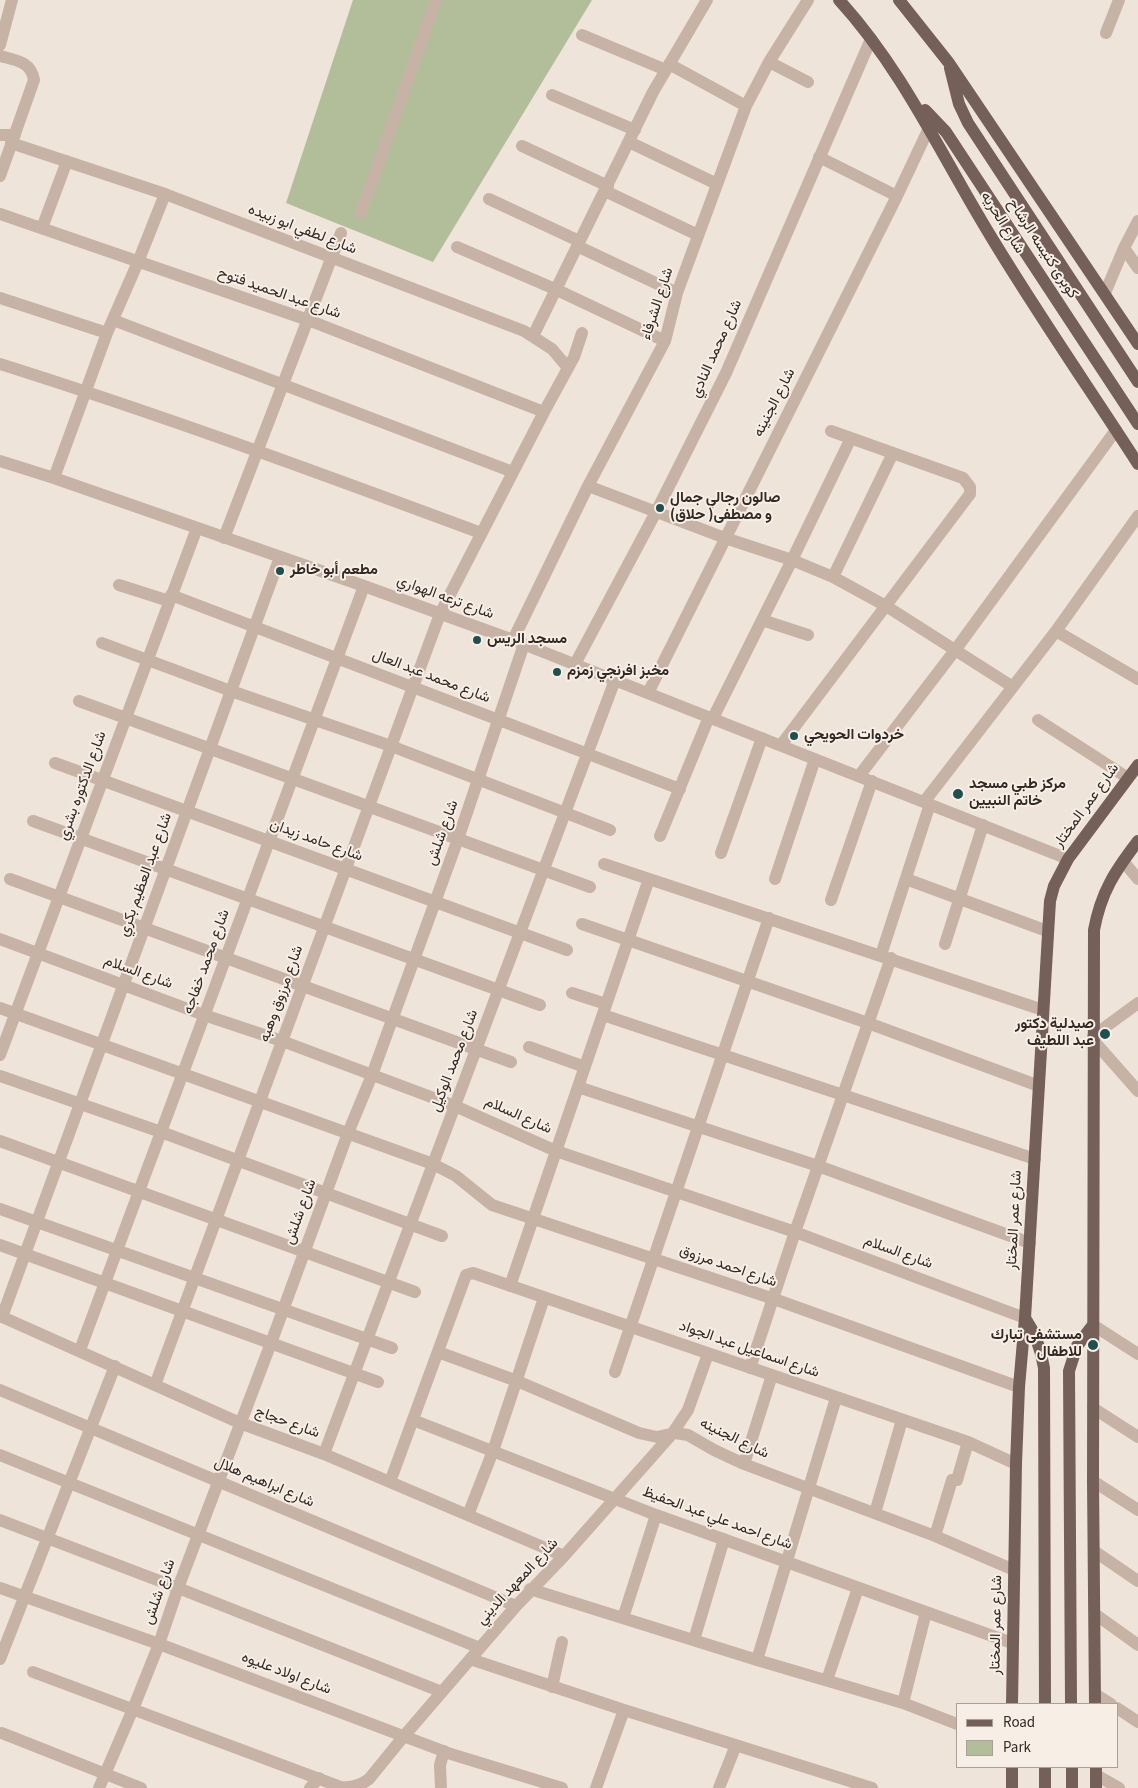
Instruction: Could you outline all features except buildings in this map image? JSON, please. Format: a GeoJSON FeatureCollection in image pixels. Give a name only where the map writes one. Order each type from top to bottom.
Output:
{"type":"FeatureCollection","features":[{"type":"Feature","properties":{"kind":"main road","name":"شارع الحريه"},"geometry":{"type":"LineString","coordinates":[[839,0],[871,38],[911,99],[991,237],[1138,464]]}},
{"type":"Feature","properties":{"kind":"main road"},"geometry":{"type":"LineString","coordinates":[[899,0],[949,62],[1138,344]]}},
{"type":"Feature","properties":{"kind":"main road","name":"كوبرى كنيسه الرشاح"},"geometry":{"type":"LineString","coordinates":[[949,62],[952,84],[968,123],[1138,382]]}},
{"type":"Feature","properties":{"kind":"main road","name":"كوبرى كنيسه الرشاح"},"geometry":{"type":"LineString","coordinates":[[911,99],[930,114],[946,132],[1138,424]]}},
{"type":"Feature","properties":{"kind":"main road","name":"شارع عمر المختار"},"geometry":{"type":"LineString","coordinates":[[1012,1703],[1019,1387],[1026,1318],[1050,901],[1054,886],[1068,858],[1138,765]]}},
{"type":"Feature","properties":{"kind":"main road"},"geometry":{"type":"LineString","coordinates":[[1095,1699],[1093,1480],[1094,930],[1103,895],[1123,861],[1138,841]]}},
{"type":"Feature","properties":{"kind":"main road"},"geometry":{"type":"LineString","coordinates":[[1026,1318],[1035,1333],[1041,1350],[1044,1368],[1045,1703]]}},
{"type":"Feature","properties":{"kind":"main road"},"geometry":{"type":"LineString","coordinates":[[1071,1703],[1069,1371],[1077,1346],[1093,1325]]}},
{"type":"Feature","properties":{"kind":"main road"},"geometry":{"type":"LineString","coordinates":[[1012,1768],[1012,1788]]}},
{"type":"Feature","properties":{"kind":"main road"},"geometry":{"type":"LineString","coordinates":[[1045,1768],[1046,1788]]}},
{"type":"Feature","properties":{"kind":"main road"},"geometry":{"type":"LineString","coordinates":[[1072,1768],[1072,1788]]}},
{"type":"Feature","properties":{"kind":"street"},"geometry":{"type":"LineString","coordinates":[[0,45],[12,0]]}},
{"type":"Feature","properties":{"kind":"street"},"geometry":{"type":"LineString","coordinates":[[360,213],[436,0]]}},
{"type":"Feature","properties":{"kind":"street"},"geometry":{"type":"LineString","coordinates":[[533,336],[635,130],[668,67],[707,0]]}},
{"type":"Feature","properties":{"kind":"street","name":"شارع الشرفاء"},"geometry":{"type":"LineString","coordinates":[[519,642],[588,486],[665,341],[677,293],[746,106],[769,62],[808,0]]}},
{"type":"Feature","properties":{"kind":"street"},"geometry":{"type":"LineString","coordinates":[[1106,33],[1119,0]]}},
{"type":"Feature","properties":{"kind":"street"},"geometry":{"type":"LineString","coordinates":[[582,35],[668,67],[746,106]]}},
{"type":"Feature","properties":{"kind":"street","name":"شارع محمد النادي"},"geometry":{"type":"LineString","coordinates":[[575,664],[656,512],[726,373],[871,38]]}},
{"type":"Feature","properties":{"kind":"street"},"geometry":{"type":"LineString","coordinates":[[0,56],[26,64],[33,74],[33,86],[0,176]]}},
{"type":"Feature","properties":{"kind":"street"},"geometry":{"type":"LineString","coordinates":[[769,62],[808,82]]}},
{"type":"Feature","properties":{"kind":"street"},"geometry":{"type":"LineString","coordinates":[[552,95],[635,130]]}},
{"type":"Feature","properties":{"kind":"street","name":"شارع الجنينه"},"geometry":{"type":"LineString","coordinates":[[648,693],[897,196],[929,128]]}},
{"type":"Feature","properties":{"kind":"street","name":"شارع لطفي ابو زبيده"},"geometry":{"type":"LineString","coordinates":[[0,135],[67,161],[165,194],[533,336],[552,349],[568,368]]}},
{"type":"Feature","properties":{"kind":"street"},"geometry":{"type":"LineString","coordinates":[[629,142],[717,184]]}},
{"type":"Feature","properties":{"kind":"street"},"geometry":{"type":"LineString","coordinates":[[522,146],[698,235]]}},
{"type":"Feature","properties":{"kind":"street"},"geometry":{"type":"LineString","coordinates":[[819,157],[897,196]]}},
{"type":"Feature","properties":{"kind":"street"},"geometry":{"type":"LineString","coordinates":[[42,228],[67,161]]}},
{"type":"Feature","properties":{"kind":"street"},"geometry":{"type":"LineString","coordinates":[[54,478],[112,320],[165,194]]}},
{"type":"Feature","properties":{"kind":"street"},"geometry":{"type":"LineString","coordinates":[[490,199],[677,293]]}},
{"type":"Feature","properties":{"kind":"street","name":"شارع عبد الحميد فتوح"},"geometry":{"type":"LineString","coordinates":[[0,214],[308,320],[544,412]]}},
{"type":"Feature","properties":{"kind":"street"},"geometry":{"type":"LineString","coordinates":[[1105,293],[1138,221]]}},
{"type":"Feature","properties":{"kind":"street"},"geometry":{"type":"LineString","coordinates":[[224,538],[341,233]]}},
{"type":"Feature","properties":{"kind":"street"},"geometry":{"type":"LineString","coordinates":[[457,247],[555,289],[665,341]]}},
{"type":"Feature","properties":{"kind":"street"},"geometry":{"type":"LineString","coordinates":[[1124,248],[1138,268]]}},
{"type":"Feature","properties":{"kind":"street"},"geometry":{"type":"LineString","coordinates":[[0,298],[107,333]]}},
{"type":"Feature","properties":{"kind":"street"},"geometry":{"type":"LineString","coordinates":[[112,320],[513,472]]}},
{"type":"Feature","properties":{"kind":"street","name":"شارع مرزوق وهبه"},"geometry":{"type":"LineString","coordinates":[[155,1385],[440,614],[568,368],[579,346],[582,333]]}},
{"type":"Feature","properties":{"kind":"street"},"geometry":{"type":"LineString","coordinates":[[0,364],[86,391],[258,450],[482,533]]}},
{"type":"Feature","properties":{"kind":"street"},"geometry":{"type":"LineString","coordinates":[[859,776],[956,649],[1116,430]]}},
{"type":"Feature","properties":{"kind":"street"},"geometry":{"type":"LineString","coordinates":[[781,745],[969,498],[971,490],[963,478],[831,431]]}},
{"type":"Feature","properties":{"kind":"street"},"geometry":{"type":"LineString","coordinates":[[660,836],[711,718],[792,560],[851,438]]}},
{"type":"Feature","properties":{"kind":"street"},"geometry":{"type":"LineString","coordinates":[[833,577],[893,453]]}},
{"type":"Feature","properties":{"kind":"street","name":"شارع ترعه الهواري"},"geometry":{"type":"LineString","coordinates":[[0,461],[364,586],[519,642],[1068,858]]}},
{"type":"Feature","properties":{"kind":"street"},"geometry":{"type":"LineString","coordinates":[[588,486],[725,538],[792,560],[833,577],[886,606],[1013,687]]}},
{"type":"Feature","properties":{"kind":"street"},"geometry":{"type":"LineString","coordinates":[[750,1368],[868,1023],[927,803],[1056,632],[1138,516]]}},
{"type":"Feature","properties":{"kind":"street","name":"شارع الدكتوره بشري"},"geometry":{"type":"LineString","coordinates":[[0,1055],[196,528]]}},
{"type":"Feature","properties":{"kind":"street","name":"شارع عبد العظيم بكري"},"geometry":{"type":"LineString","coordinates":[[1,1317],[280,557]]}},
{"type":"Feature","properties":{"kind":"street","name":"شارع محمد عبد العال"},"geometry":{"type":"LineString","coordinates":[[119,585],[170,598],[254,627],[680,788]]}},
{"type":"Feature","properties":{"kind":"street","name":"شارع محمد خفاجه"},"geometry":{"type":"LineString","coordinates":[[80,1350],[364,586]]}},
{"type":"Feature","properties":{"kind":"street"},"geometry":{"type":"LineString","coordinates":[[762,620],[808,635]]}},
{"type":"Feature","properties":{"kind":"street"},"geometry":{"type":"LineString","coordinates":[[1056,632],[1138,678]]}},
{"type":"Feature","properties":{"kind":"street","name":"شارع شلش"},"geometry":{"type":"LineString","coordinates":[[99,1788],[159,1644],[218,1480],[372,1075],[458,839],[498,720],[519,642]]}},
{"type":"Feature","properties":{"kind":"street"},"geometry":{"type":"LineString","coordinates":[[102,643],[391,746],[610,830]]}},
{"type":"Feature","properties":{"kind":"street","name":"شارع محمد الوكيل"},"geometry":{"type":"LineString","coordinates":[[324,1454],[615,680]]}},
{"type":"Feature","properties":{"kind":"street"},"geometry":{"type":"LineString","coordinates":[[79,701],[590,887]]}},
{"type":"Feature","properties":{"kind":"street"},"geometry":{"type":"LineString","coordinates":[[1038,720],[1128,778]]}},
{"type":"Feature","properties":{"kind":"street"},"geometry":{"type":"LineString","coordinates":[[721,853],[762,738]]}},
{"type":"Feature","properties":{"kind":"street"},"geometry":{"type":"LineString","coordinates":[[775,879],[815,759]]}},
{"type":"Feature","properties":{"kind":"street","name":"شارع حامد زيدان"},"geometry":{"type":"LineString","coordinates":[[55,763],[567,950]]}},
{"type":"Feature","properties":{"kind":"street"},"geometry":{"type":"LineString","coordinates":[[831,900],[872,781]]}},
{"type":"Feature","properties":{"kind":"street"},"geometry":{"type":"LineString","coordinates":[[33,822],[540,1005]]}},
{"type":"Feature","properties":{"kind":"street"},"geometry":{"type":"LineString","coordinates":[[945,944],[983,825]]}},
{"type":"Feature","properties":{"kind":"street"},"geometry":{"type":"LineString","coordinates":[[1123,861],[1138,879]]}},
{"type":"Feature","properties":{"kind":"street"},"geometry":{"type":"LineString","coordinates":[[604,864],[886,956],[1043,1010]]}},
{"type":"Feature","properties":{"kind":"street"},"geometry":{"type":"LineString","coordinates":[[510,1286],[650,879]]}},
{"type":"Feature","properties":{"kind":"street"},"geometry":{"type":"LineString","coordinates":[[906,879],[1047,931]]}},
{"type":"Feature","properties":{"kind":"street"},"geometry":{"type":"LineString","coordinates":[[10,880],[511,1062]]}},
{"type":"Feature","properties":{"kind":"street"},"geometry":{"type":"LineString","coordinates":[[615,1372],[770,918]]}},
{"type":"Feature","properties":{"kind":"street"},"geometry":{"type":"LineString","coordinates":[[582,924],[868,1023],[1040,1086]]}},
{"type":"Feature","properties":{"kind":"street","name":"شارع السلام"},"geometry":{"type":"LineString","coordinates":[[0,939],[455,1106],[556,1151],[795,1232],[1026,1318]]}},
{"type":"Feature","properties":{"kind":"street"},"geometry":{"type":"LineString","coordinates":[[572,993],[605,1010],[722,1054],[1035,1159]]}},
{"type":"Feature","properties":{"kind":"street"},"geometry":{"type":"LineString","coordinates":[[1138,1003],[1093,1038],[1138,1091]]}},
{"type":"Feature","properties":{"kind":"street","name":"شارع احمد مرزوق"},"geometry":{"type":"LineString","coordinates":[[0,1008],[433,1164],[456,1176],[492,1205],[774,1299],[1019,1387]]}},
{"type":"Feature","properties":{"kind":"street"},"geometry":{"type":"LineString","coordinates":[[530,1047],[585,1067]]}},
{"type":"Feature","properties":{"kind":"street"},"geometry":{"type":"LineString","coordinates":[[0,1076],[81,1103],[442,1236]]}},
{"type":"Feature","properties":{"kind":"street"},"geometry":{"type":"LineString","coordinates":[[578,1087],[818,1166],[1030,1243]]}},
{"type":"Feature","properties":{"kind":"street"},"geometry":{"type":"LineString","coordinates":[[0,1141],[415,1292]]}},
{"type":"Feature","properties":{"kind":"street"},"geometry":{"type":"LineString","coordinates":[[0,1209],[392,1348]]}},
{"type":"Feature","properties":{"kind":"street"},"geometry":{"type":"LineString","coordinates":[[0,1245],[378,1382]]}},
{"type":"Feature","properties":{"kind":"street","name":"شارع اسماعيل عبد الجواد"},"geometry":{"type":"LineString","coordinates":[[438,1352],[466,1275],[469,1273],[968,1442],[1016,1464]]}},
{"type":"Feature","properties":{"kind":"street"},"geometry":{"type":"LineString","coordinates":[[468,1515],[493,1451],[544,1298]]}},
{"type":"Feature","properties":{"kind":"street","name":"شارع حجاج"},"geometry":{"type":"LineString","coordinates":[[1,1317],[80,1350],[240,1423],[324,1454],[564,1556]]}},
{"type":"Feature","properties":{"kind":"street"},"geometry":{"type":"LineString","coordinates":[[1093,1325],[1138,1354]]}},
{"type":"Feature","properties":{"kind":"street"},"geometry":{"type":"LineString","coordinates":[[390,1482],[438,1352]]}},
{"type":"Feature","properties":{"kind":"street","name":"شارع الجنينه"},"geometry":{"type":"LineString","coordinates":[[438,1352],[517,1381],[639,1433],[657,1437],[682,1433],[688,1434],[714,1450],[744,1464],[935,1536],[1014,1570]]}},
{"type":"Feature","properties":{"kind":"street","name":"شارع المعهد الديني"},"geometry":{"type":"LineString","coordinates":[[33,1672],[341,1787],[355,1787],[362,1784],[369,1780],[404,1736],[530,1589],[564,1556],[672,1434],[688,1410],[708,1354]]}},
{"type":"Feature","properties":{"kind":"street"},"geometry":{"type":"LineString","coordinates":[[0,1659],[115,1366]]}},
{"type":"Feature","properties":{"kind":"street"},"geometry":{"type":"LineString","coordinates":[[744,1464],[772,1376]]}},
{"type":"Feature","properties":{"kind":"street","name":"شارع ابراهيم هلال"},"geometry":{"type":"LineString","coordinates":[[0,1390],[516,1606]]}},
{"type":"Feature","properties":{"kind":"street"},"geometry":{"type":"LineString","coordinates":[[757,1660],[836,1398]]}},
{"type":"Feature","properties":{"kind":"street"},"geometry":{"type":"LineString","coordinates":[[1093,1408],[1138,1437]]}},
{"type":"Feature","properties":{"kind":"street","name":"شارع احمد علي عبد الحفيظ"},"geometry":{"type":"LineString","coordinates":[[413,1420],[656,1515],[1012,1643]]}},
{"type":"Feature","properties":{"kind":"street"},"geometry":{"type":"LineString","coordinates":[[875,1514],[902,1420]]}},
{"type":"Feature","properties":{"kind":"street"},"geometry":{"type":"LineString","coordinates":[[935,1536],[952,1480],[957,1480],[968,1442]]}},
{"type":"Feature","properties":{"kind":"street"},"geometry":{"type":"LineString","coordinates":[[0,1456],[480,1648]]}},
{"type":"Feature","properties":{"kind":"street"},"geometry":{"type":"LineString","coordinates":[[1093,1480],[1138,1510]]}},
{"type":"Feature","properties":{"kind":"street"},"geometry":{"type":"LineString","coordinates":[[623,1618],[656,1515]]}},
{"type":"Feature","properties":{"kind":"street"},"geometry":{"type":"LineString","coordinates":[[0,1520],[442,1692]]}},
{"type":"Feature","properties":{"kind":"street"},"geometry":{"type":"LineString","coordinates":[[694,1640],[724,1539]]}},
{"type":"Feature","properties":{"kind":"street"},"geometry":{"type":"LineString","coordinates":[[1094,1551],[1138,1582]]}},
{"type":"Feature","properties":{"kind":"street","name":"شارع اولاد عليوه"},"geometry":{"type":"LineString","coordinates":[[0,1588],[159,1644],[444,1751],[522,1783],[562,1788]]}},
{"type":"Feature","properties":{"kind":"street"},"geometry":{"type":"LineString","coordinates":[[827,1680],[858,1588]]}},
{"type":"Feature","properties":{"kind":"street"},"geometry":{"type":"LineString","coordinates":[[530,1589],[903,1704],[956,1724]]}},
{"type":"Feature","properties":{"kind":"street"},"geometry":{"type":"LineString","coordinates":[[903,1704],[926,1612]]}},
{"type":"Feature","properties":{"kind":"street"},"geometry":{"type":"LineString","coordinates":[[1095,1614],[1138,1645]]}},
{"type":"Feature","properties":{"kind":"street"},"geometry":{"type":"LineString","coordinates":[[552,1687],[562,1642]]}},
{"type":"Feature","properties":{"kind":"street"},"geometry":{"type":"LineString","coordinates":[[470,1659],[552,1687],[872,1788]]}},
{"type":"Feature","properties":{"kind":"street"},"geometry":{"type":"LineString","coordinates":[[1095,1699],[1108,1703]]}},
{"type":"Feature","properties":{"kind":"street"},"geometry":{"type":"LineString","coordinates":[[1118,1709],[1138,1722]]}},
{"type":"Feature","properties":{"kind":"street"},"geometry":{"type":"LineString","coordinates":[[596,1788],[624,1710]]}},
{"type":"Feature","properties":{"kind":"street"},"geometry":{"type":"LineString","coordinates":[[2,1733],[142,1788]]}},
{"type":"Feature","properties":{"kind":"street"},"geometry":{"type":"LineString","coordinates":[[720,1788],[736,1745]]}},
{"type":"Feature","properties":{"kind":"street"},"geometry":{"type":"LineString","coordinates":[[441,1788],[440,1765],[444,1751]]}},
{"type":"Feature","properties":{"kind":"street"},"geometry":{"type":"LineString","coordinates":[[1096,1777],[1119,1788]]}},
{"type":"Feature","properties":{"kind":"street"},"geometry":{"type":"LineString","coordinates":[[310,1788],[319,1778]]}},
{"type":"Feature","properties":{"kind":"green space"},"geometry":{"type":"Polygon","coordinates":[[[353,0],[592,0],[433,262],[286,203],[353,0]]]}},
{"type":"Feature","properties":{"kind":"place","name":"صالون رجالي جمال و مصطفى( حلاق)"},"geometry":{"type":"Point","coordinates":[660,508]}},
{"type":"Feature","properties":{"kind":"place","name":"مطعم أبو خاطر"},"geometry":{"type":"Point","coordinates":[280,571]}},
{"type":"Feature","properties":{"kind":"place","name":"مسجد الريس"},"geometry":{"type":"Point","coordinates":[477,640]}},
{"type":"Feature","properties":{"kind":"place","name":"مخبز افرنجي زمزم"},"geometry":{"type":"Point","coordinates":[557,672]}},
{"type":"Feature","properties":{"kind":"place","name":"خردوات الحويحي"},"geometry":{"type":"Point","coordinates":[794,736]}},
{"type":"Feature","properties":{"kind":"place","name":"مركز طبي مسجد خاتم النبيين"},"geometry":{"type":"Point","coordinates":[958,794]}},
{"type":"Feature","properties":{"kind":"place","name":"صيدلية دكتور عبد اللطيف"},"geometry":{"type":"Point","coordinates":[1105,1034]}},
{"type":"Feature","properties":{"kind":"place","name":"مستشفى تبارك للاطفال"},"geometry":{"type":"Point","coordinates":[1093,1345]}}]}
